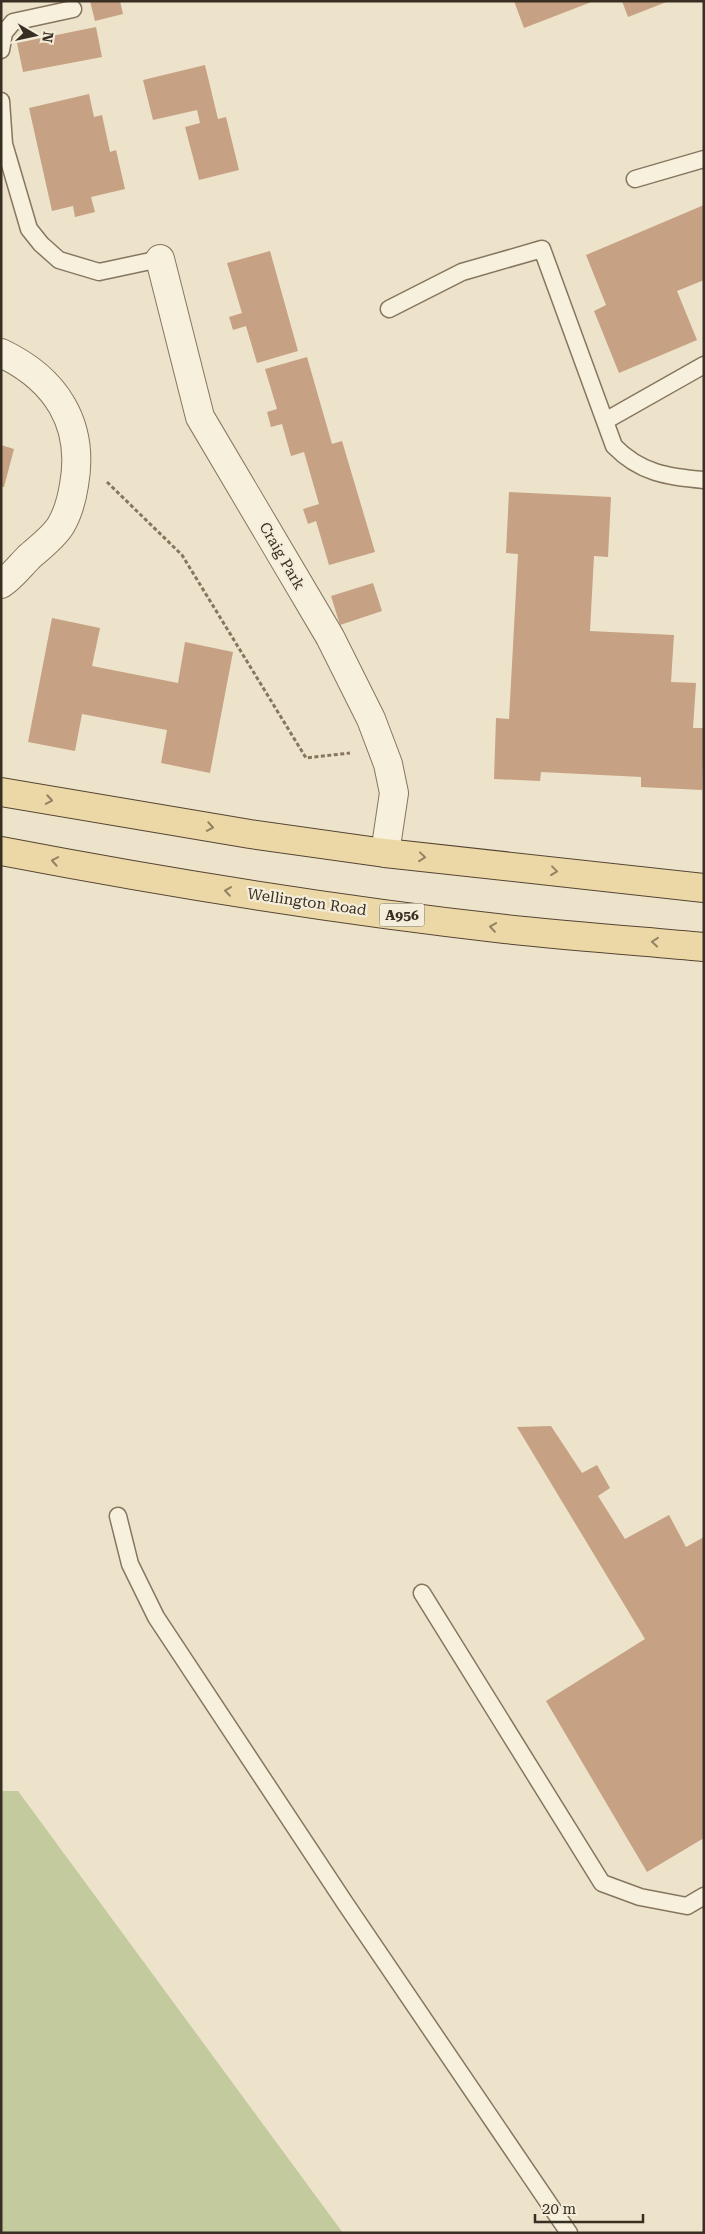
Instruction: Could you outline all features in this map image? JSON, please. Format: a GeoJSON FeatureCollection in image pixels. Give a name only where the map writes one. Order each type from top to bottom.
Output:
{"type":"FeatureCollection","features":[{"type":"Feature","properties":{"kind":"main road"},"geometry":{"type":"LineString","coordinates":[[1,792],[250,834],[385,853],[704,888]]}},
{"type":"Feature","properties":{"kind":"main road","name":"Wellington Road"},"geometry":{"type":"LineString","coordinates":[[1,851],[205,888],[329,906],[505,929],[704,947]]}},
{"type":"Feature","properties":{"kind":"street","name":"Craig Park"},"geometry":{"type":"LineString","coordinates":[[160,259],[200,417],[330,637],[371,719],[383,750],[394,793],[385,853]]}},
{"type":"Feature","properties":{"kind":"street"},"geometry":{"type":"LineString","coordinates":[[1,353],[43,380],[63,407],[74,436],[78,464],[72,496],[61,526],[1,584]]}},
{"type":"Feature","properties":{"kind":"lane"},"geometry":{"type":"LineString","coordinates":[[1,50],[4,33],[13,22],[73,8]]}},
{"type":"Feature","properties":{"kind":"lane"},"geometry":{"type":"LineString","coordinates":[[1,101],[4,144],[30,229],[41,244],[59,260],[99,272],[160,259]]}},
{"type":"Feature","properties":{"kind":"lane"},"geometry":{"type":"LineString","coordinates":[[635,179],[704,159]]}},
{"type":"Feature","properties":{"kind":"lane"},"geometry":{"type":"LineString","coordinates":[[389,309],[462,272],[542,249],[614,446],[627,460],[644,469],[673,477],[704,480]]}},
{"type":"Feature","properties":{"kind":"lane"},"geometry":{"type":"LineString","coordinates":[[605,421],[704,365]]}},
{"type":"Feature","properties":{"kind":"lane"},"geometry":{"type":"LineString","coordinates":[[118,1516],[130,1564],[156,1617],[345,1903],[568,2233]]}},
{"type":"Feature","properties":{"kind":"lane"},"geometry":{"type":"LineString","coordinates":[[422,1593],[602,1883],[640,1897],[687,1906],[704,1896]]}},
{"type":"Feature","properties":{"kind":"path"},"geometry":{"type":"LineString","coordinates":[[77,457],[124,496],[182,555],[306,758],[383,750]]}},
{"type":"Feature","properties":{"kind":"green space"},"geometry":{"type":"Polygon","coordinates":[[[1,1791],[18,1791],[343,2233],[1,2233],[1,1791]]]}},
{"type":"Feature","properties":{"kind":"building"},"geometry":{"type":"Polygon","coordinates":[[[90,1],[120,1],[123,14],[95,21],[90,1]]]}},
{"type":"Feature","properties":{"kind":"building"},"geometry":{"type":"Polygon","coordinates":[[[514,1],[594,1],[524,28],[514,1]]]}},
{"type":"Feature","properties":{"kind":"building"},"geometry":{"type":"Polygon","coordinates":[[[622,1],[669,1],[628,17],[622,1]]]}},
{"type":"Feature","properties":{"kind":"building"},"geometry":{"type":"Polygon","coordinates":[[[96,27],[102,57],[23,72],[17,43],[96,27]]]}},
{"type":"Feature","properties":{"kind":"building"},"geometry":{"type":"Polygon","coordinates":[[[205,65],[218,119],[226,117],[239,170],[199,180],[185,127],[200,123],[197,110],[153,120],[143,80],[205,65]]]}},
{"type":"Feature","properties":{"kind":"building"},"geometry":{"type":"Polygon","coordinates":[[[89,94],[94,117],[102,115],[110,152],[116,150],[125,189],[91,197],[95,212],[75,217],[73,206],[52,211],[29,108],[89,94]]]}},
{"type":"Feature","properties":{"kind":"building"},"geometry":{"type":"Polygon","coordinates":[[[704,205],[704,280],[677,291],[697,340],[619,373],[594,311],[606,305],[586,255],[704,205]]]}},
{"type":"Feature","properties":{"kind":"building"},"geometry":{"type":"Polygon","coordinates":[[[270,251],[298,351],[257,363],[246,326],[233,330],[229,317],[242,313],[227,263],[270,251]]]}},
{"type":"Feature","properties":{"kind":"building"},"geometry":{"type":"Polygon","coordinates":[[[307,357],[332,444],[342,441],[375,552],[329,565],[316,521],[308,524],[303,509],[319,504],[304,452],[291,456],[282,424],[271,427],[267,412],[277,409],[265,369],[307,357]]]}},
{"type":"Feature","properties":{"kind":"building"},"geometry":{"type":"Polygon","coordinates":[[[1,445],[14,449],[4,487],[1,487],[1,445]]]}},
{"type":"Feature","properties":{"kind":"building"},"geometry":{"type":"Polygon","coordinates":[[[509,492],[611,497],[608,557],[594,556],[590,631],[674,635],[671,682],[696,683],[693,728],[704,728],[702,790],[641,787],[641,777],[541,772],[540,781],[494,779],[496,718],[509,719],[518,554],[506,553],[509,492]]]}},
{"type":"Feature","properties":{"kind":"building"},"geometry":{"type":"Polygon","coordinates":[[[373,583],[382,611],[340,625],[331,596],[373,583]]]}},
{"type":"Feature","properties":{"kind":"building"},"geometry":{"type":"Polygon","coordinates":[[[52,618],[100,628],[92,666],[178,683],[185,642],[233,652],[210,773],[161,763],[167,730],[82,714],[75,751],[28,742],[52,618]]]}},
{"type":"Feature","properties":{"kind":"building"},"geometry":{"type":"Polygon","coordinates":[[[551,1426],[582,1473],[597,1465],[610,1488],[598,1496],[625,1539],[669,1515],[686,1547],[704,1537],[704,1838],[647,1872],[546,1701],[645,1639],[517,1427],[551,1426]]]}}]}
